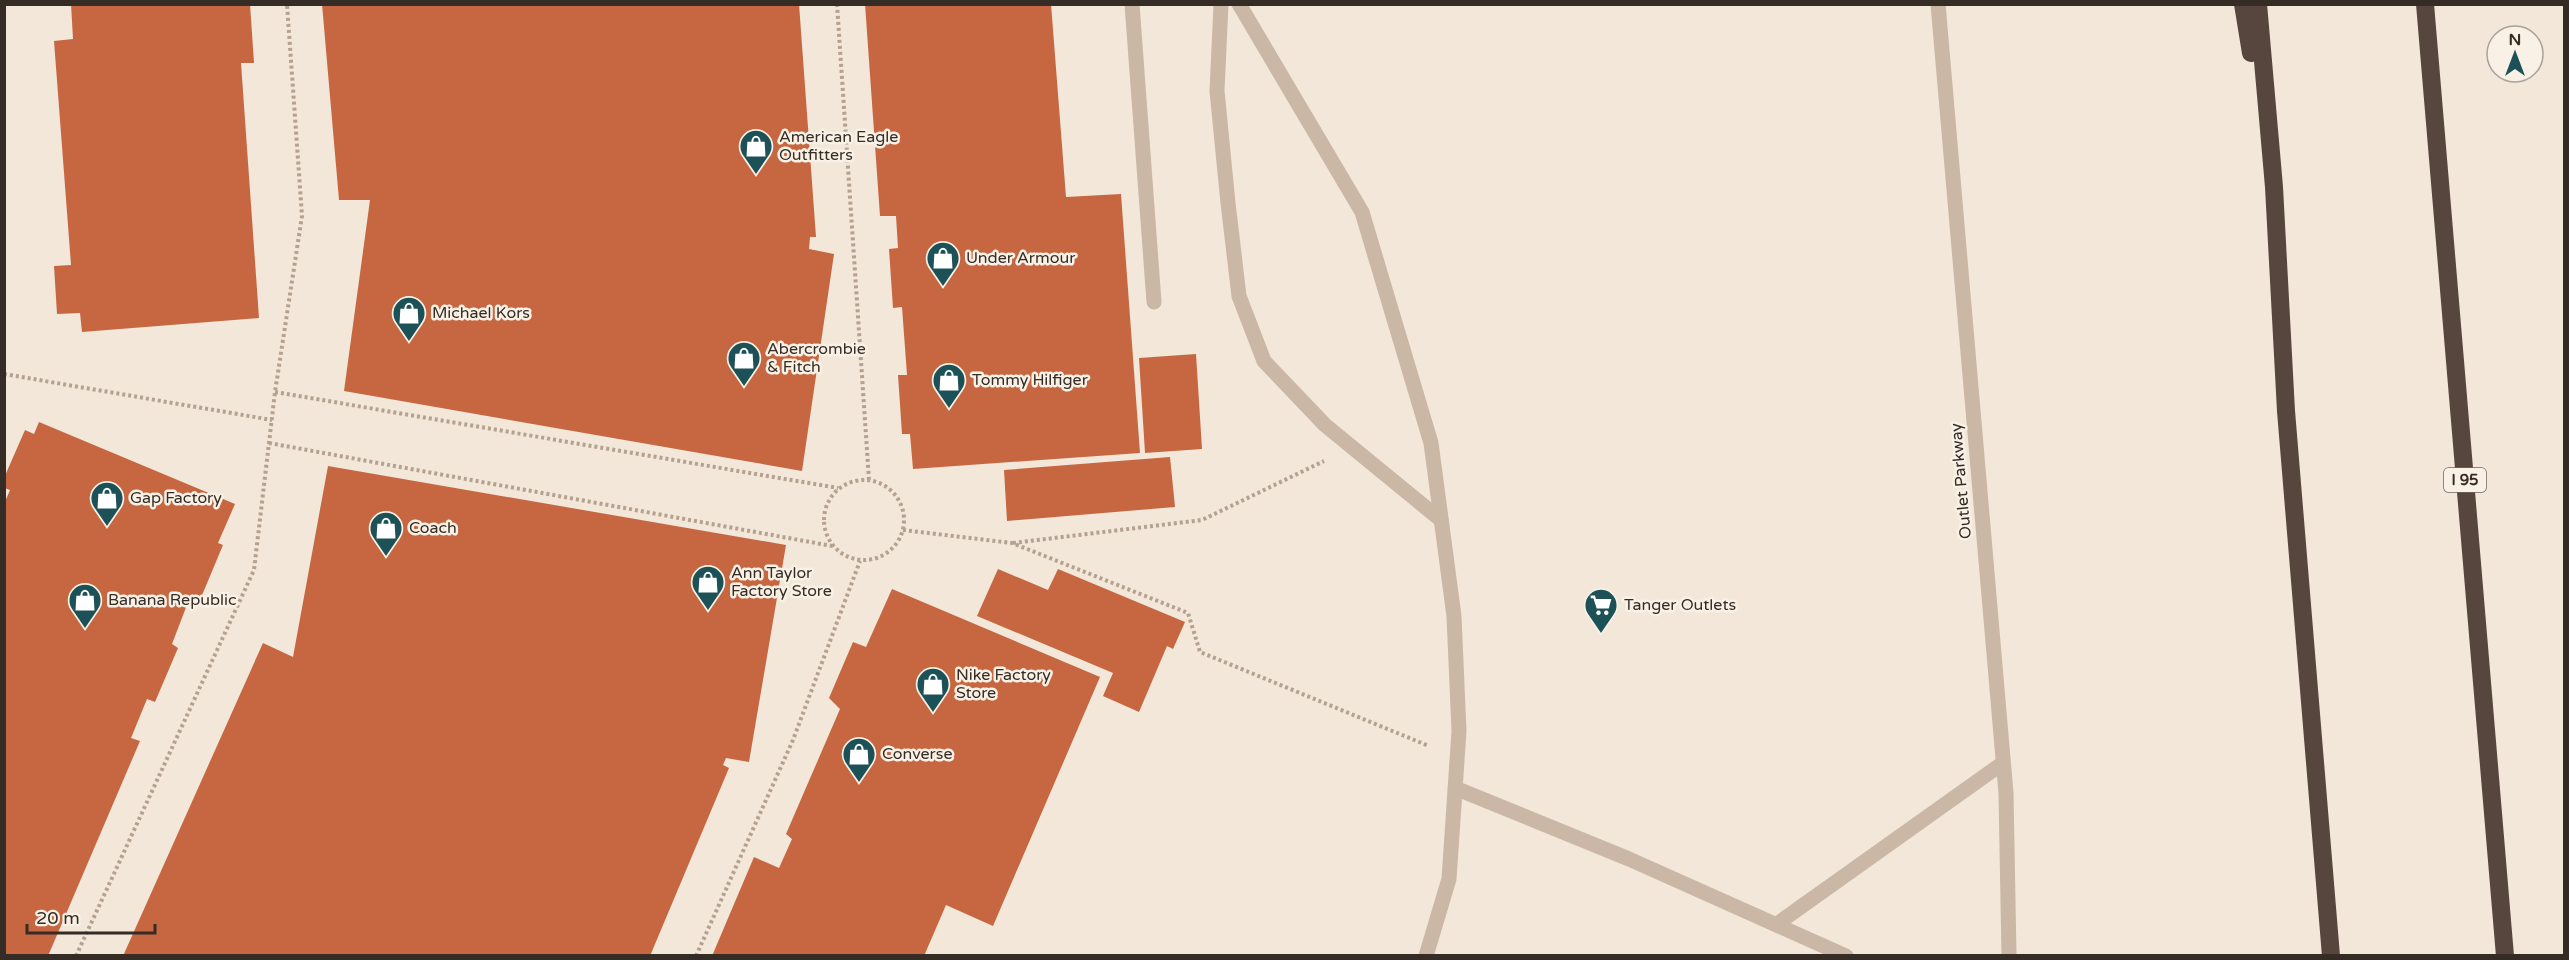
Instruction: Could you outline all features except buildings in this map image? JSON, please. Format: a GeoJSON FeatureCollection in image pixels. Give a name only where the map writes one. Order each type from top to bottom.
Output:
{"type":"FeatureCollection","features":[{"type":"Feature","properties":{"kind":"highway"},"geometry":{"type":"LineString","coordinates":[[2243,4],[2274,187]]}},
{"type":"Feature","properties":{"kind":"highway"},"geometry":{"type":"LineString","coordinates":[[2258,4],[2274,187],[2286,411],[2331,956]]}},
{"type":"Feature","properties":{"kind":"highway","name":"I 95"},"geometry":{"type":"LineString","coordinates":[[2425,4],[2505,956]]}},
{"type":"Feature","properties":{"kind":"street"},"geometry":{"type":"LineString","coordinates":[[1132,4],[1154,302]]}},
{"type":"Feature","properties":{"kind":"street"},"geometry":{"type":"LineString","coordinates":[[1221,4],[1217,91],[1239,296],[1264,361],[1324,425],[1441,520]]}},
{"type":"Feature","properties":{"kind":"street"},"geometry":{"type":"LineString","coordinates":[[1239,4],[1362,212],[1431,443],[1454,616],[1459,731],[1449,879],[1426,956]]}},
{"type":"Feature","properties":{"kind":"street","name":"Outlet Parkway"},"geometry":{"type":"LineString","coordinates":[[1938,4],[2003,763],[2009,956]]}},
{"type":"Feature","properties":{"kind":"street"},"geometry":{"type":"LineString","coordinates":[[1777,924],[2003,763]]}},
{"type":"Feature","properties":{"kind":"street"},"geometry":{"type":"LineString","coordinates":[[1455,788],[1629,859],[1846,956]]}},
{"type":"Feature","properties":{"kind":"path"},"geometry":{"type":"LineString","coordinates":[[76,956],[254,570],[275,392],[302,216],[287,4]]}},
{"type":"Feature","properties":{"kind":"path"},"geometry":{"type":"LineString","coordinates":[[837,4],[869,480]]}},
{"type":"Feature","properties":{"kind":"path"},"geometry":{"type":"LineString","coordinates":[[4,374],[272,420]]}},
{"type":"Feature","properties":{"kind":"path"},"geometry":{"type":"LineString","coordinates":[[275,392],[838,488]]}},
{"type":"Feature","properties":{"kind":"path"},"geometry":{"type":"LineString","coordinates":[[269,443],[832,546]]}},
{"type":"Feature","properties":{"kind":"path"},"geometry":{"type":"LineString","coordinates":[[903,531],[1012,543],[1202,520],[1352,447]]}},
{"type":"Feature","properties":{"kind":"path"},"geometry":{"type":"LineString","coordinates":[[869,480],[885,485],[898,497],[904,513],[903,531],[897,543],[887,554],[860,561],[844,556],[832,546],[825,532],[823,516],[828,501],[838,488],[853,481],[869,480]]}},
{"type":"Feature","properties":{"kind":"path"},"geometry":{"type":"LineString","coordinates":[[1012,543],[1188,613],[1200,652],[1457,757]]}},
{"type":"Feature","properties":{"kind":"path"},"geometry":{"type":"LineString","coordinates":[[696,956],[793,740],[860,561]]}},
{"type":"Feature","properties":{"kind":"place","name":"American Eagle Outfitters"},"geometry":{"type":"Point","coordinates":[756,175]}},
{"type":"Feature","properties":{"kind":"place","name":"Under Armour"},"geometry":{"type":"Point","coordinates":[943,287]}},
{"type":"Feature","properties":{"kind":"place","name":"Michael Kors"},"geometry":{"type":"Point","coordinates":[409,342]}},
{"type":"Feature","properties":{"kind":"place","name":"Abercrombie & Fitch"},"geometry":{"type":"Point","coordinates":[744,387]}},
{"type":"Feature","properties":{"kind":"place","name":"Tommy Hilfiger"},"geometry":{"type":"Point","coordinates":[949,409]}},
{"type":"Feature","properties":{"kind":"place","name":"Gap Factory"},"geometry":{"type":"Point","coordinates":[107,527]}},
{"type":"Feature","properties":{"kind":"place","name":"Coach"},"geometry":{"type":"Point","coordinates":[386,557]}},
{"type":"Feature","properties":{"kind":"place","name":"Ann Taylor Factory Store"},"geometry":{"type":"Point","coordinates":[708,611]}},
{"type":"Feature","properties":{"kind":"place","name":"Banana Republic"},"geometry":{"type":"Point","coordinates":[85,629]}},
{"type":"Feature","properties":{"kind":"place","name":"Tanger Outlets"},"geometry":{"type":"Point","coordinates":[1601,634]}},
{"type":"Feature","properties":{"kind":"place","name":"Nike Factory Store"},"geometry":{"type":"Point","coordinates":[933,713]}},
{"type":"Feature","properties":{"kind":"place","name":"Converse"},"geometry":{"type":"Point","coordinates":[859,783]}}]}
